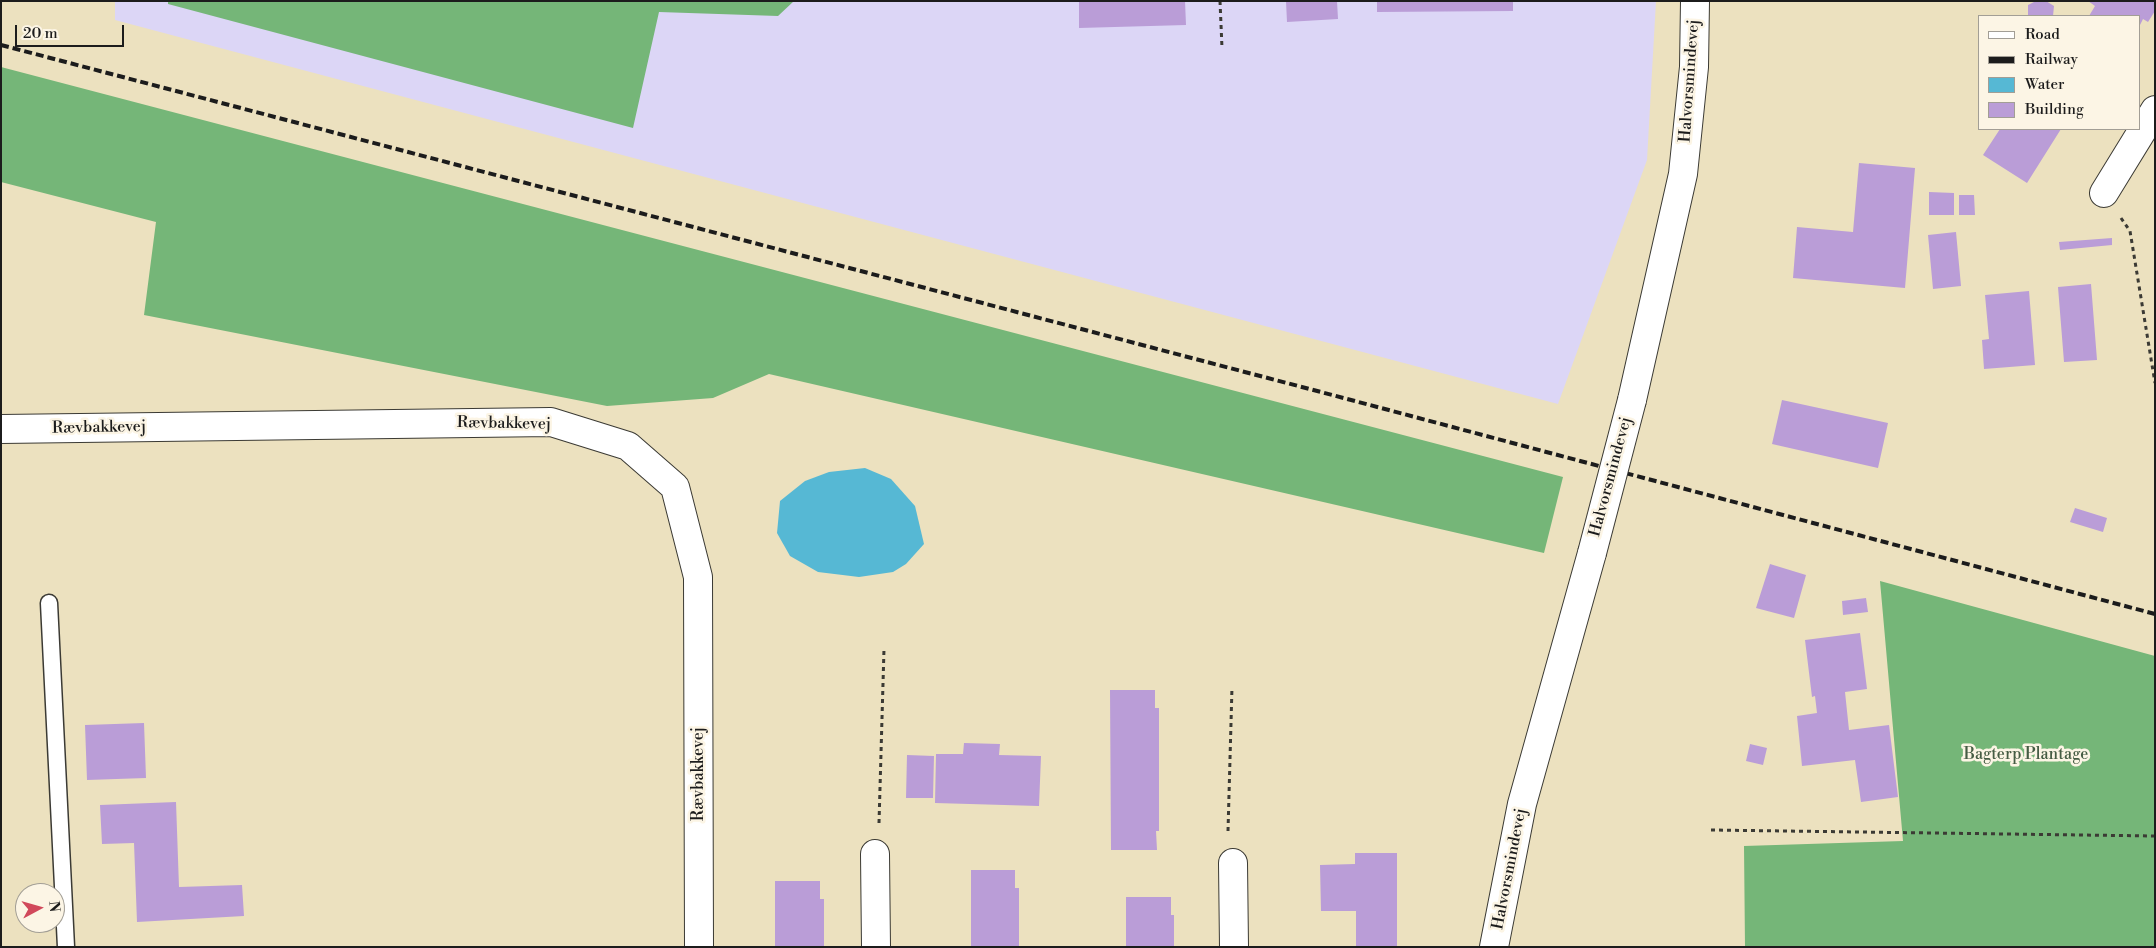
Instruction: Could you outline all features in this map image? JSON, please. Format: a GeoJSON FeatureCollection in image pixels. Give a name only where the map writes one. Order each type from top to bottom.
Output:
{"type":"FeatureCollection","features":[{"type":"Feature","properties":{"kind":"street","name":"Halvorsmindevej"},"geometry":{"type":"LineString","coordinates":[[1494,947],[1522,804],[1592,553],[1632,400],[1683,174],[1694,67],[1695,1]]}},
{"type":"Feature","properties":{"kind":"street"},"geometry":{"type":"LineString","coordinates":[[2104,192],[2155,110]]}},
{"type":"Feature","properties":{"kind":"street","name":"Rævbakkevej"},"geometry":{"type":"LineString","coordinates":[[1,429],[551,422],[628,446],[675,487],[698,577],[699,947]]}},
{"type":"Feature","properties":{"kind":"street"},"geometry":{"type":"LineString","coordinates":[[875,854],[876,947]]}},
{"type":"Feature","properties":{"kind":"street"},"geometry":{"type":"LineString","coordinates":[[1233,863],[1234,947]]}},
{"type":"Feature","properties":{"kind":"lane"},"geometry":{"type":"LineString","coordinates":[[49,603],[66,947]]}},
{"type":"Feature","properties":{"kind":"path"},"geometry":{"type":"LineString","coordinates":[[1220,1],[1222,48]]}},
{"type":"Feature","properties":{"kind":"path"},"geometry":{"type":"LineString","coordinates":[[2104,192],[2130,231],[2155,383]]}},
{"type":"Feature","properties":{"kind":"path"},"geometry":{"type":"LineString","coordinates":[[875,854],[879,828],[884,649]]}},
{"type":"Feature","properties":{"kind":"path"},"geometry":{"type":"LineString","coordinates":[[1232,687],[1228,836],[1233,863]]}},
{"type":"Feature","properties":{"kind":"path"},"geometry":{"type":"LineString","coordinates":[[1711,830],[2155,836]]}},
{"type":"Feature","properties":{"kind":"shaded area"},"geometry":{"type":"Polygon","coordinates":[[[115,1],[1656,1],[1647,160],[1558,404],[115,20],[115,1]]]}},
{"type":"Feature","properties":{"kind":"green space"},"geometry":{"type":"Polygon","coordinates":[[[168,1],[794,1],[778,16],[659,12],[633,128],[168,4],[168,1]]]}},
{"type":"Feature","properties":{"kind":"green space"},"geometry":{"type":"Polygon","coordinates":[[[1,67],[1563,477],[1544,553],[769,374],[713,398],[607,406],[144,315],[156,222],[1,182],[1,67]]]}},
{"type":"Feature","properties":{"kind":"green space","name":"Bagterp Plantage"},"geometry":{"type":"Polygon","coordinates":[[[1880,581],[2155,656],[2155,947],[1745,947],[1744,846],[1903,841],[1880,581]]]}},
{"type":"Feature","properties":{"kind":"water"},"geometry":{"type":"Polygon","coordinates":[[[865,468],[891,479],[915,506],[924,544],[906,564],[893,572],[859,577],[818,572],[790,556],[777,533],[780,501],[805,481],[829,472],[865,468]]]}},
{"type":"Feature","properties":{"kind":"building"},"geometry":{"type":"Polygon","coordinates":[[[1079,1],[1185,1],[1186,25],[1079,28],[1079,1]]]}},
{"type":"Feature","properties":{"kind":"building"},"geometry":{"type":"Polygon","coordinates":[[[1286,1],[1337,1],[1338,19],[1287,22],[1286,1]]]}},
{"type":"Feature","properties":{"kind":"building"},"geometry":{"type":"Polygon","coordinates":[[[1377,1],[1513,1],[1513,11],[1377,12],[1377,1]]]}},
{"type":"Feature","properties":{"kind":"building"},"geometry":{"type":"Polygon","coordinates":[[[2036,1],[2046,1],[2054,6],[2053,15],[2028,15],[2028,5],[2036,1]]]}},
{"type":"Feature","properties":{"kind":"building"},"geometry":{"type":"Polygon","coordinates":[[[2088,1],[2154,1],[2155,11],[2148,22],[2143,19],[2141,23],[2141,15],[2090,15],[2095,6],[2088,1]]]}},
{"type":"Feature","properties":{"kind":"building"},"geometry":{"type":"Polygon","coordinates":[[[1999,130],[2060,130],[2027,183],[1983,155],[1999,130]]]}},
{"type":"Feature","properties":{"kind":"building"},"geometry":{"type":"Polygon","coordinates":[[[1859,163],[1915,168],[1905,288],[1793,278],[1797,227],[1853,232],[1859,163]]]}},
{"type":"Feature","properties":{"kind":"building"},"geometry":{"type":"Polygon","coordinates":[[[1929,192],[1954,193],[1954,215],[1929,215],[1929,192]]]}},
{"type":"Feature","properties":{"kind":"building"},"geometry":{"type":"Polygon","coordinates":[[[1959,195],[1974,195],[1975,215],[1959,215],[1959,195]]]}},
{"type":"Feature","properties":{"kind":"building"},"geometry":{"type":"Polygon","coordinates":[[[1956,232],[1961,286],[1933,289],[1928,235],[1956,232]]]}},
{"type":"Feature","properties":{"kind":"building"},"geometry":{"type":"Polygon","coordinates":[[[2112,238],[2112,245],[2060,250],[2059,242],[2112,238]]]}},
{"type":"Feature","properties":{"kind":"building"},"geometry":{"type":"Polygon","coordinates":[[[2091,284],[2097,360],[2064,362],[2058,287],[2091,284]]]}},
{"type":"Feature","properties":{"kind":"building"},"geometry":{"type":"Polygon","coordinates":[[[2029,291],[2035,365],[1984,369],[1982,340],[1989,339],[1985,295],[2029,291]]]}},
{"type":"Feature","properties":{"kind":"building"},"geometry":{"type":"Polygon","coordinates":[[[1782,400],[1888,423],[1878,468],[1772,444],[1782,400]]]}},
{"type":"Feature","properties":{"kind":"building"},"geometry":{"type":"Polygon","coordinates":[[[2075,508],[2107,518],[2103,532],[2070,522],[2075,508]]]}},
{"type":"Feature","properties":{"kind":"building"},"geometry":{"type":"Polygon","coordinates":[[[1770,564],[1806,575],[1794,618],[1756,608],[1770,564]]]}},
{"type":"Feature","properties":{"kind":"building"},"geometry":{"type":"Polygon","coordinates":[[[1866,598],[1868,612],[1843,615],[1842,601],[1866,598]]]}},
{"type":"Feature","properties":{"kind":"building"},"geometry":{"type":"Polygon","coordinates":[[[1860,633],[1867,689],[1845,692],[1849,730],[1889,725],[1898,797],[1861,802],[1855,760],[1802,766],[1797,716],[1817,713],[1815,696],[1812,697],[1805,640],[1860,633]]]}},
{"type":"Feature","properties":{"kind":"building"},"geometry":{"type":"Polygon","coordinates":[[[1110,690],[1155,690],[1155,708],[1159,708],[1159,831],[1156,831],[1157,850],[1111,850],[1110,690]]]}},
{"type":"Feature","properties":{"kind":"building"},"geometry":{"type":"Polygon","coordinates":[[[144,723],[146,778],[87,780],[85,725],[144,723]]]}},
{"type":"Feature","properties":{"kind":"building"},"geometry":{"type":"Polygon","coordinates":[[[964,743],[1000,744],[999,755],[1041,756],[1039,806],[935,803],[936,754],[963,754],[964,743]]]}},
{"type":"Feature","properties":{"kind":"building"},"geometry":{"type":"Polygon","coordinates":[[[1750,744],[1767,748],[1763,765],[1746,761],[1750,744]]]}},
{"type":"Feature","properties":{"kind":"building"},"geometry":{"type":"Polygon","coordinates":[[[907,755],[934,756],[933,798],[906,798],[907,755]]]}},
{"type":"Feature","properties":{"kind":"building"},"geometry":{"type":"Polygon","coordinates":[[[176,802],[179,887],[242,885],[244,916],[137,922],[134,843],[102,844],[100,805],[176,802]]]}},
{"type":"Feature","properties":{"kind":"building"},"geometry":{"type":"Polygon","coordinates":[[[1355,853],[1397,853],[1397,947],[1356,947],[1356,911],[1321,911],[1320,865],[1355,864],[1355,853]]]}},
{"type":"Feature","properties":{"kind":"building"},"geometry":{"type":"Polygon","coordinates":[[[971,870],[1015,870],[1015,888],[1019,888],[1019,947],[971,947],[971,870]]]}},
{"type":"Feature","properties":{"kind":"building"},"geometry":{"type":"Polygon","coordinates":[[[775,881],[820,881],[820,899],[824,899],[824,947],[775,947],[775,881]]]}},
{"type":"Feature","properties":{"kind":"building"},"geometry":{"type":"Polygon","coordinates":[[[1126,897],[1171,897],[1171,915],[1174,915],[1174,947],[1126,947],[1126,897]]]}},
{"type":"Feature","properties":{"kind":"railway"},"geometry":{"type":"LineString","coordinates":[[1,45],[1321,392],[2155,614]]}}]}
